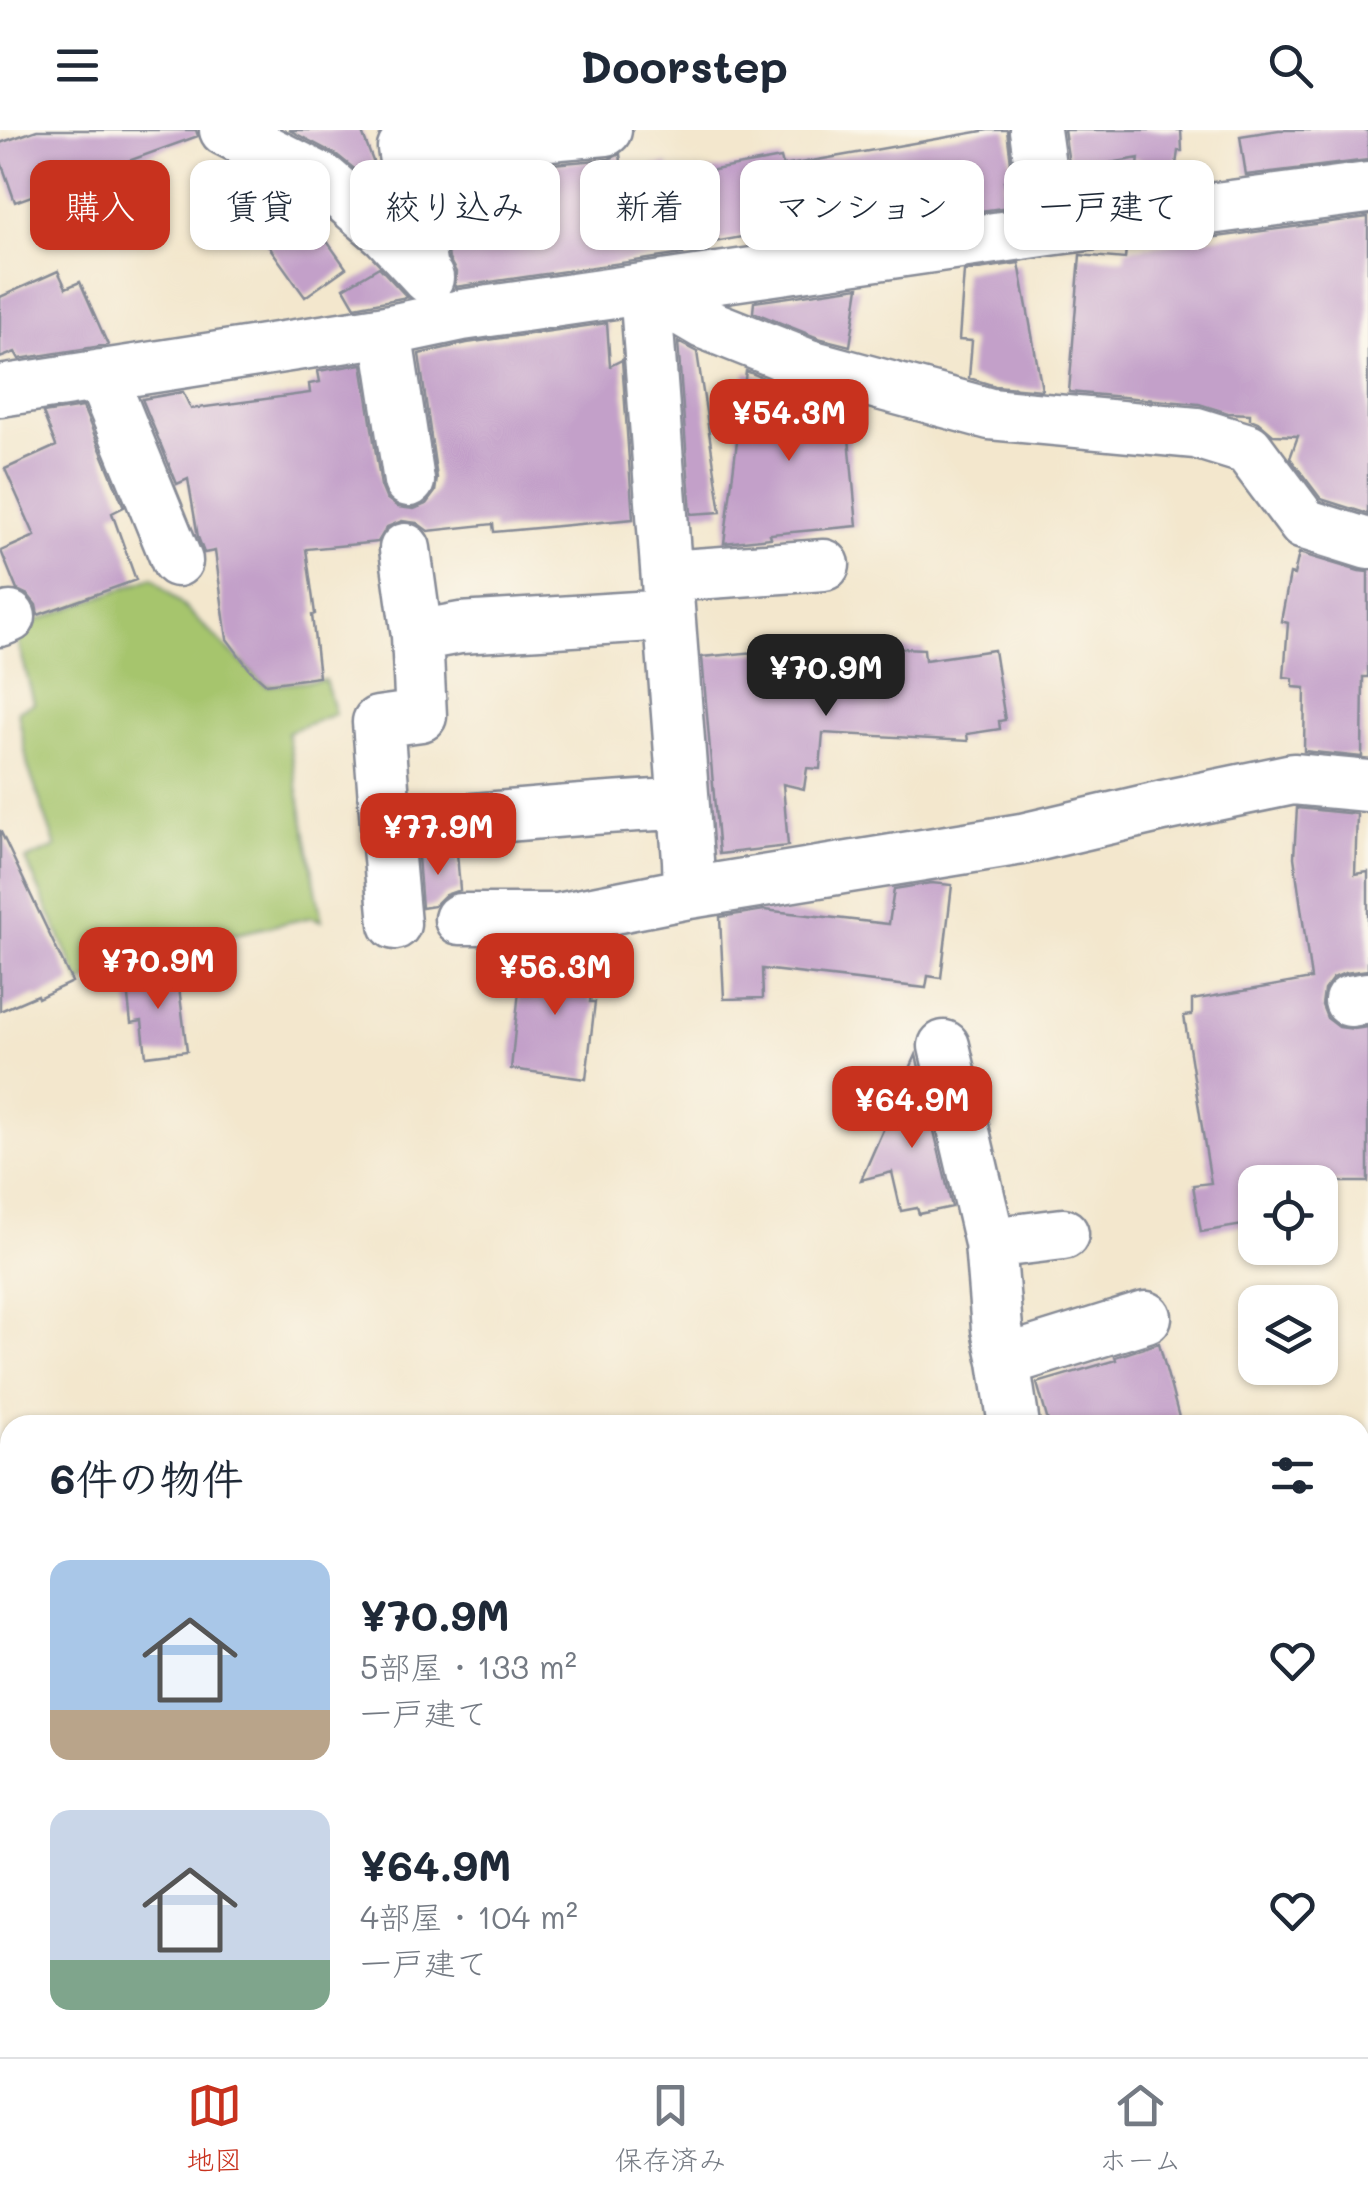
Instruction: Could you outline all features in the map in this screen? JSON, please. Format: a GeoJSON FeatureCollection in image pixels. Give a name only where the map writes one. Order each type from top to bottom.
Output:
{"type":"FeatureCollection","features":[{"type":"Feature","properties":{"kind":"street"},"geometry":{"type":"LineString","coordinates":[[225,130],[324,180],[386,232],[462,315]]}},
{"type":"Feature","properties":{"kind":"street"},"geometry":{"type":"LineString","coordinates":[[422,270],[402,148],[606,130]]}},
{"type":"Feature","properties":{"kind":"street"},"geometry":{"type":"LineString","coordinates":[[1035,130],[1039,160]]}},
{"type":"Feature","properties":{"kind":"street"},"geometry":{"type":"LineString","coordinates":[[1214,208],[1368,188]]}},
{"type":"Feature","properties":{"kind":"street"},"geometry":{"type":"LineString","coordinates":[[0,391],[386,331],[462,315],[1004,237]]}},
{"type":"Feature","properties":{"kind":"street"},"geometry":{"type":"LineString","coordinates":[[645,289],[703,323],[808,365],[990,414],[1196,433],[1248,450],[1304,524],[1368,544]]}},
{"type":"Feature","properties":{"kind":"street"},"geometry":{"type":"LineString","coordinates":[[645,289],[689,893]]}},
{"type":"Feature","properties":{"kind":"street"},"geometry":{"type":"LineString","coordinates":[[386,331],[409,480]]}},
{"type":"Feature","properties":{"kind":"street"},"geometry":{"type":"LineString","coordinates":[[100,375],[177,561]]}},
{"type":"Feature","properties":{"kind":"street"},"geometry":{"type":"LineString","coordinates":[[395,924],[378,722],[421,716],[417,636],[405,550]]}},
{"type":"Feature","properties":{"kind":"street"},"geometry":{"type":"LineString","coordinates":[[417,636],[824,565]]}},
{"type":"Feature","properties":{"kind":"street"},"geometry":{"type":"LineString","coordinates":[[460,919],[558,919],[689,893],[1022,839],[1293,779],[1368,786]]}},
{"type":"Feature","properties":{"kind":"street"},"geometry":{"type":"LineString","coordinates":[[386,825],[683,804]]}},
{"type":"Feature","properties":{"kind":"street"},"geometry":{"type":"LineString","coordinates":[[944,1046],[990,1243],[997,1328],[1012,1415]]}},
{"type":"Feature","properties":{"kind":"street"},"geometry":{"type":"LineString","coordinates":[[990,1243],[1064,1234]]}},
{"type":"Feature","properties":{"kind":"street"},"geometry":{"type":"LineString","coordinates":[[1004,1362],[1146,1317]]}},
{"type":"Feature","properties":{"kind":"green space"},"geometry":{"type":"Polygon","coordinates":[[[153,577],[266,686],[325,680],[335,714],[287,732],[322,921],[312,917],[177,947],[106,968],[81,984],[26,860],[56,847],[28,767],[18,711],[34,703],[15,629],[153,577]]]}},
{"type":"Feature","properties":{"kind":"building"},"geometry":{"type":"Polygon","coordinates":[[[37,130],[196,130],[198,136],[131,160],[30,160],[30,197],[15,202],[0,159],[0,143],[37,130]]]}},
{"type":"Feature","properties":{"kind":"building"},"geometry":{"type":"Polygon","coordinates":[[[289,130],[361,130],[373,160],[350,160],[350,165],[289,130]]]}},
{"type":"Feature","properties":{"kind":"building"},"geometry":{"type":"Polygon","coordinates":[[[1007,130],[1011,160],[1004,160],[1004,208],[984,211],[984,160],[817,160],[1007,130]]]}},
{"type":"Feature","properties":{"kind":"building"},"geometry":{"type":"Polygon","coordinates":[[[1064,130],[1181,130],[1182,151],[1178,151],[1177,160],[1068,160],[1064,130]]]}},
{"type":"Feature","properties":{"kind":"building"},"geometry":{"type":"Polygon","coordinates":[[[1279,130],[1368,130],[1368,160],[1246,175],[1240,136],[1279,130]]]}},
{"type":"Feature","properties":{"kind":"building"},"geometry":{"type":"Polygon","coordinates":[[[580,162],[580,250],[682,250],[683,254],[455,287],[456,272],[448,250],[560,250],[560,163],[580,162]]]}},
{"type":"Feature","properties":{"kind":"building"},"geometry":{"type":"Polygon","coordinates":[[[740,165],[740,237],[720,241],[720,169],[740,165]]]}},
{"type":"Feature","properties":{"kind":"building"},"geometry":{"type":"Polygon","coordinates":[[[1368,217],[1368,514],[1321,499],[1290,458],[1298,436],[1273,435],[1250,419],[1250,414],[1228,413],[1199,404],[1069,392],[1080,255],[1125,259],[1126,250],[1214,250],[1214,237],[1368,217]]]}},
{"type":"Feature","properties":{"kind":"building"},"geometry":{"type":"Polygon","coordinates":[[[330,245],[346,268],[305,297],[271,250],[330,250],[330,245]]]}},
{"type":"Feature","properties":{"kind":"building"},"geometry":{"type":"Polygon","coordinates":[[[1019,263],[1042,390],[995,386],[969,378],[972,341],[959,340],[964,271],[1019,263]]]}},
{"type":"Feature","properties":{"kind":"building"},"geometry":{"type":"Polygon","coordinates":[[[379,267],[407,297],[355,307],[344,288],[379,267]]]}},
{"type":"Feature","properties":{"kind":"building"},"geometry":{"type":"Polygon","coordinates":[[[58,271],[66,288],[80,282],[108,345],[19,359],[15,352],[0,358],[0,297],[58,271]]]}},
{"type":"Feature","properties":{"kind":"building"},"geometry":{"type":"Polygon","coordinates":[[[859,287],[850,346],[818,338],[753,312],[754,302],[859,287]]]}},
{"type":"Feature","properties":{"kind":"building"},"geometry":{"type":"Polygon","coordinates":[[[607,323],[610,366],[622,360],[633,519],[494,532],[493,524],[428,531],[417,523],[402,521],[387,527],[378,542],[306,549],[319,677],[266,684],[250,670],[227,639],[215,551],[204,553],[198,537],[188,479],[177,484],[142,399],[183,392],[191,409],[310,393],[309,384],[320,382],[318,371],[362,364],[381,486],[386,498],[398,507],[414,509],[426,504],[435,492],[437,478],[419,354],[467,343],[607,323]]]}},
{"type":"Feature","properties":{"kind":"building"},"geometry":{"type":"Polygon","coordinates":[[[678,342],[697,352],[721,512],[691,514],[678,342]]]}},
{"type":"Feature","properties":{"kind":"building"},"geometry":{"type":"Polygon","coordinates":[[[746,371],[846,405],[857,526],[770,534],[771,538],[724,543],[746,371]]]}},
{"type":"Feature","properties":{"kind":"building"},"geometry":{"type":"Polygon","coordinates":[[[83,407],[124,507],[112,513],[136,580],[38,615],[28,595],[17,590],[1,551],[35,536],[5,469],[56,446],[43,413],[83,407]]]}},
{"type":"Feature","properties":{"kind":"building"},"geometry":{"type":"Polygon","coordinates":[[[1299,553],[1368,572],[1368,677],[1363,677],[1362,757],[1304,751],[1305,688],[1293,687],[1293,678],[1284,677],[1288,623],[1281,621],[1290,574],[1294,575],[1299,553]]]}},
{"type":"Feature","properties":{"kind":"building"},"geometry":{"type":"Polygon","coordinates":[[[833,645],[924,649],[925,660],[994,650],[1005,720],[999,721],[1000,729],[967,734],[968,741],[823,733],[820,769],[807,768],[804,789],[783,784],[788,846],[719,854],[702,657],[833,645]]]}},
{"type":"Feature","properties":{"kind":"building"},"geometry":{"type":"Polygon","coordinates":[[[1297,808],[1357,814],[1355,874],[1368,872],[1368,970],[1333,978],[1324,990],[1322,1005],[1327,1018],[1339,1027],[1368,1027],[1368,1182],[1338,1182],[1338,1165],[1238,1165],[1238,1226],[1201,1232],[1193,1185],[1211,1183],[1184,1016],[1192,1015],[1192,1000],[1311,979],[1294,857],[1297,808]]]}},
{"type":"Feature","properties":{"kind":"building"},"geometry":{"type":"Polygon","coordinates":[[[0,830],[72,982],[0,1011],[0,830]]]}},
{"type":"Feature","properties":{"kind":"building"},"geometry":{"type":"Polygon","coordinates":[[[457,853],[460,890],[445,895],[434,906],[422,908],[418,857],[457,853]]]}},
{"type":"Feature","properties":{"kind":"building"},"geometry":{"type":"Polygon","coordinates":[[[931,883],[952,885],[941,978],[928,976],[926,988],[762,969],[763,998],[724,999],[720,917],[764,910],[889,924],[894,889],[931,883]]]}},
{"type":"Feature","properties":{"kind":"building"},"geometry":{"type":"Polygon","coordinates":[[[547,954],[595,959],[590,1002],[595,1002],[586,1079],[511,1069],[521,971],[545,973],[547,954]]]}},
{"type":"Feature","properties":{"kind":"building"},"geometry":{"type":"Polygon","coordinates":[[[177,972],[187,1051],[146,1056],[142,1021],[131,1023],[126,979],[177,972]]]}},
{"type":"Feature","properties":{"kind":"building"},"geometry":{"type":"Polygon","coordinates":[[[916,1055],[952,1207],[919,1214],[917,1208],[901,1211],[892,1172],[861,1180],[916,1055]]]}},
{"type":"Feature","properties":{"kind":"building"},"geometry":{"type":"Polygon","coordinates":[[[1159,1343],[1178,1415],[1046,1415],[1037,1383],[1116,1360],[1115,1357],[1159,1343]]]}}]}
